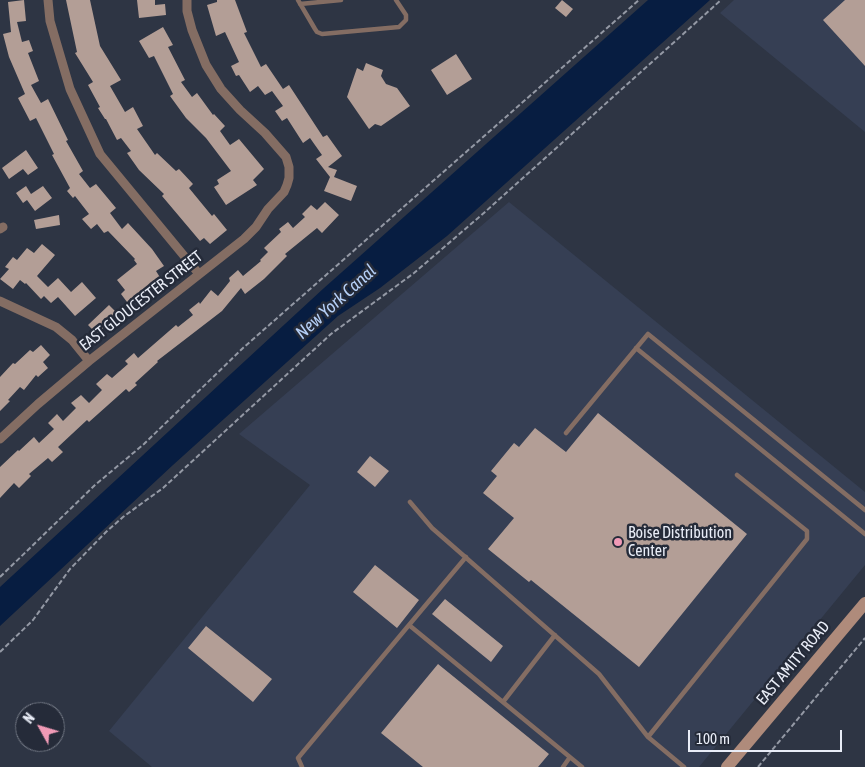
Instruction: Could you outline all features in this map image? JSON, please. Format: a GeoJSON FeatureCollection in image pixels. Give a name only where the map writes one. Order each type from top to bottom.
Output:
{"type":"FeatureCollection","features":[{"type":"Feature","properties":{"kind":"street"},"geometry":{"type":"LineString","coordinates":[[48,0],[50,21],[70,89],[100,154],[199,274]]}},
{"type":"Feature","properties":{"kind":"street","name":"EAST GLOUCESTER STREET"},"geometry":{"type":"LineString","coordinates":[[0,439],[89,361],[244,239],[284,192],[289,178],[289,167],[286,157],[221,89],[206,65],[192,30],[187,11],[187,0]]}},
{"type":"Feature","properties":{"kind":"street"},"geometry":{"type":"LineString","coordinates":[[0,301],[56,328],[72,340],[89,361]]}},
{"type":"Feature","properties":{"kind":"street","name":"EAST AMITY ROAD"},"geometry":{"type":"LineString","coordinates":[[727,767],[865,603]]}},
{"type":"Feature","properties":{"kind":"lane"},"geometry":{"type":"LineString","coordinates":[[341,0],[299,2],[314,29],[322,34],[399,27],[406,20],[406,14],[396,0]]}},
{"type":"Feature","properties":{"kind":"lane"},"geometry":{"type":"LineString","coordinates":[[566,433],[648,334],[865,510]]}},
{"type":"Feature","properties":{"kind":"lane"},"geometry":{"type":"LineString","coordinates":[[636,348],[865,534]]}},
{"type":"Feature","properties":{"kind":"lane"},"geometry":{"type":"LineString","coordinates":[[648,738],[807,539],[807,531],[738,475]]}},
{"type":"Feature","properties":{"kind":"lane"},"geometry":{"type":"LineString","coordinates":[[410,502],[432,528],[607,682],[648,738],[684,767]]}},
{"type":"Feature","properties":{"kind":"lane"},"geometry":{"type":"LineString","coordinates":[[302,767],[298,758],[466,557]]}},
{"type":"Feature","properties":{"kind":"lane"},"geometry":{"type":"LineString","coordinates":[[409,625],[582,767]]}},
{"type":"Feature","properties":{"kind":"lane"},"geometry":{"type":"LineString","coordinates":[[503,702],[555,635]]}},
{"type":"Feature","properties":{"kind":"lane"},"geometry":{"type":"LineString","coordinates":[[563,767],[570,757]]}},
{"type":"Feature","properties":{"kind":"path"},"geometry":{"type":"LineString","coordinates":[[0,577],[95,486],[144,444],[244,348],[638,0]]}},
{"type":"Feature","properties":{"kind":"path"},"geometry":{"type":"LineString","coordinates":[[0,652],[33,620],[70,569],[122,517],[163,488],[331,334],[414,273],[485,212],[721,0]]}},
{"type":"Feature","properties":{"kind":"path"},"geometry":{"type":"LineString","coordinates":[[758,767],[865,638]]}},
{"type":"Feature","properties":{"kind":"shaded area"},"geometry":{"type":"Polygon","coordinates":[[[734,0],[865,0],[865,132],[720,13],[734,0]]]}},
{"type":"Feature","properties":{"kind":"shaded area"},"geometry":{"type":"Polygon","coordinates":[[[509,202],[865,492],[865,565],[699,767],[152,767],[109,731],[310,485],[239,434],[509,202]]]}},
{"type":"Feature","properties":{"kind":"water","name":"New York Canal"},"geometry":{"type":"Polygon","coordinates":[[[648,0],[710,0],[447,236],[380,288],[338,316],[173,465],[0,626],[0,587],[324,288],[648,0]]]}},
{"type":"Feature","properties":{"kind":"building"},"geometry":{"type":"Polygon","coordinates":[[[24,0],[26,21],[17,22],[22,42],[29,40],[33,51],[28,53],[39,81],[31,85],[41,103],[48,99],[68,140],[66,141],[83,171],[79,174],[90,188],[96,184],[116,208],[110,213],[122,229],[128,223],[152,249],[164,266],[156,271],[161,279],[127,302],[121,294],[125,290],[117,280],[137,264],[135,259],[108,231],[104,233],[97,224],[91,229],[82,219],[89,214],[75,196],[73,198],[67,191],[70,188],[52,155],[54,154],[36,118],[30,121],[18,98],[25,94],[9,57],[3,34],[11,32],[8,2],[24,0]]]}},
{"type":"Feature","properties":{"kind":"building"},"geometry":{"type":"Polygon","coordinates":[[[66,0],[90,0],[100,46],[121,80],[110,86],[125,112],[133,107],[143,126],[137,129],[155,155],[157,153],[176,171],[179,169],[193,184],[189,188],[212,216],[214,214],[227,230],[210,244],[204,238],[200,241],[162,196],[164,194],[139,170],[127,153],[131,151],[121,138],[117,140],[98,108],[100,107],[88,85],[93,82],[75,53],[77,52],[66,0]]]}},
{"type":"Feature","properties":{"kind":"building"},"geometry":{"type":"Polygon","coordinates":[[[137,0],[155,0],[155,5],[165,4],[166,15],[139,18],[137,0]]]}},
{"type":"Feature","properties":{"kind":"building"},"geometry":{"type":"Polygon","coordinates":[[[217,0],[235,0],[247,32],[244,33],[261,67],[266,64],[283,89],[289,85],[323,137],[327,135],[342,156],[328,167],[337,170],[334,177],[357,186],[351,201],[324,191],[330,177],[316,159],[322,155],[310,138],[303,143],[287,118],[282,121],[275,111],[283,106],[272,91],[265,95],[258,86],[250,92],[239,75],[236,76],[231,66],[239,62],[225,32],[216,36],[207,5],[217,2],[217,0]]]}},
{"type":"Feature","properties":{"kind":"building"},"geometry":{"type":"Polygon","coordinates":[[[562,0],[573,9],[566,17],[555,8],[562,0]]]}},
{"type":"Feature","properties":{"kind":"building"},"geometry":{"type":"Polygon","coordinates":[[[845,0],[865,0],[865,66],[823,20],[845,0]]]}},
{"type":"Feature","properties":{"kind":"building"},"geometry":{"type":"Polygon","coordinates":[[[163,27],[173,45],[168,47],[185,80],[181,82],[192,97],[197,93],[213,115],[225,126],[220,131],[230,145],[239,139],[264,169],[253,180],[257,185],[226,205],[214,187],[219,184],[217,180],[231,171],[170,96],[173,94],[154,56],[149,58],[139,41],[163,27]]]}},
{"type":"Feature","properties":{"kind":"building"},"geometry":{"type":"Polygon","coordinates":[[[456,54],[472,79],[447,95],[431,70],[456,54]]]}},
{"type":"Feature","properties":{"kind":"building"},"geometry":{"type":"Polygon","coordinates":[[[366,63],[383,70],[381,76],[386,84],[397,88],[410,106],[381,126],[375,124],[369,129],[347,97],[357,68],[363,71],[366,63]]]}},
{"type":"Feature","properties":{"kind":"building"},"geometry":{"type":"Polygon","coordinates":[[[26,150],[38,168],[28,175],[23,169],[9,179],[2,168],[26,150]]]}},
{"type":"Feature","properties":{"kind":"building"},"geometry":{"type":"Polygon","coordinates":[[[26,186],[31,194],[43,186],[52,198],[35,211],[27,200],[23,203],[16,193],[26,186]]]}},
{"type":"Feature","properties":{"kind":"building"},"geometry":{"type":"Polygon","coordinates":[[[325,202],[339,215],[322,233],[317,228],[285,254],[287,256],[264,279],[245,294],[241,288],[222,311],[157,361],[135,383],[137,385],[129,392],[126,389],[89,422],[87,420],[58,447],[63,452],[52,462],[48,458],[29,474],[31,476],[19,488],[14,483],[0,498],[0,467],[34,437],[39,443],[54,429],[48,423],[57,414],[63,421],[76,408],[71,403],[81,395],[89,403],[102,390],[96,384],[107,374],[112,378],[128,364],[125,361],[134,353],[138,358],[176,325],[178,327],[193,315],[189,310],[199,302],[200,304],[211,290],[218,296],[230,281],[229,278],[238,270],[243,276],[261,261],[268,252],[264,248],[281,232],[279,229],[288,222],[293,228],[305,217],[302,214],[311,205],[317,210],[325,202]]]}},
{"type":"Feature","properties":{"kind":"building"},"geometry":{"type":"Polygon","coordinates":[[[59,215],[60,225],[36,229],[34,220],[59,215]]]}},
{"type":"Feature","properties":{"kind":"building"},"geometry":{"type":"Polygon","coordinates":[[[42,244],[55,255],[37,276],[48,287],[58,278],[71,292],[82,282],[96,298],[75,316],[58,297],[51,303],[44,296],[41,299],[26,283],[20,280],[13,289],[0,279],[9,269],[5,267],[13,257],[17,260],[27,248],[34,253],[42,244]]]}},
{"type":"Feature","properties":{"kind":"building"},"geometry":{"type":"Polygon","coordinates":[[[109,305],[118,314],[97,334],[88,325],[109,305]]]}},
{"type":"Feature","properties":{"kind":"building"},"geometry":{"type":"Polygon","coordinates":[[[41,345],[50,355],[43,362],[48,368],[38,377],[36,375],[24,390],[20,387],[0,411],[0,377],[13,363],[15,364],[30,350],[33,352],[41,345]]]}},
{"type":"Feature","properties":{"kind":"building","name":"Boise Distribution Center"},"geometry":{"type":"Polygon","coordinates":[[[598,413],[747,534],[639,667],[531,580],[529,582],[488,549],[514,518],[483,493],[497,476],[491,471],[514,443],[519,447],[535,428],[566,452],[598,413]]]}},
{"type":"Feature","properties":{"kind":"building"},"geometry":{"type":"Polygon","coordinates":[[[370,456],[389,471],[375,487],[357,472],[370,456]]]}},
{"type":"Feature","properties":{"kind":"building"},"geometry":{"type":"Polygon","coordinates":[[[375,565],[419,600],[397,628],[353,592],[375,565]]]}},
{"type":"Feature","properties":{"kind":"building"},"geometry":{"type":"Polygon","coordinates":[[[445,599],[503,646],[491,662],[432,614],[445,599]]]}},
{"type":"Feature","properties":{"kind":"building"},"geometry":{"type":"Polygon","coordinates":[[[206,626],[272,679],[253,702],[188,648],[206,626]]]}},
{"type":"Feature","properties":{"kind":"building"},"geometry":{"type":"Polygon","coordinates":[[[438,664],[549,754],[538,767],[423,767],[381,733],[438,664]]]}},
{"type":"Feature","properties":{"kind":"place","name":"Boise Distribution Center"},"geometry":{"type":"Point","coordinates":[618,542]}}]}
